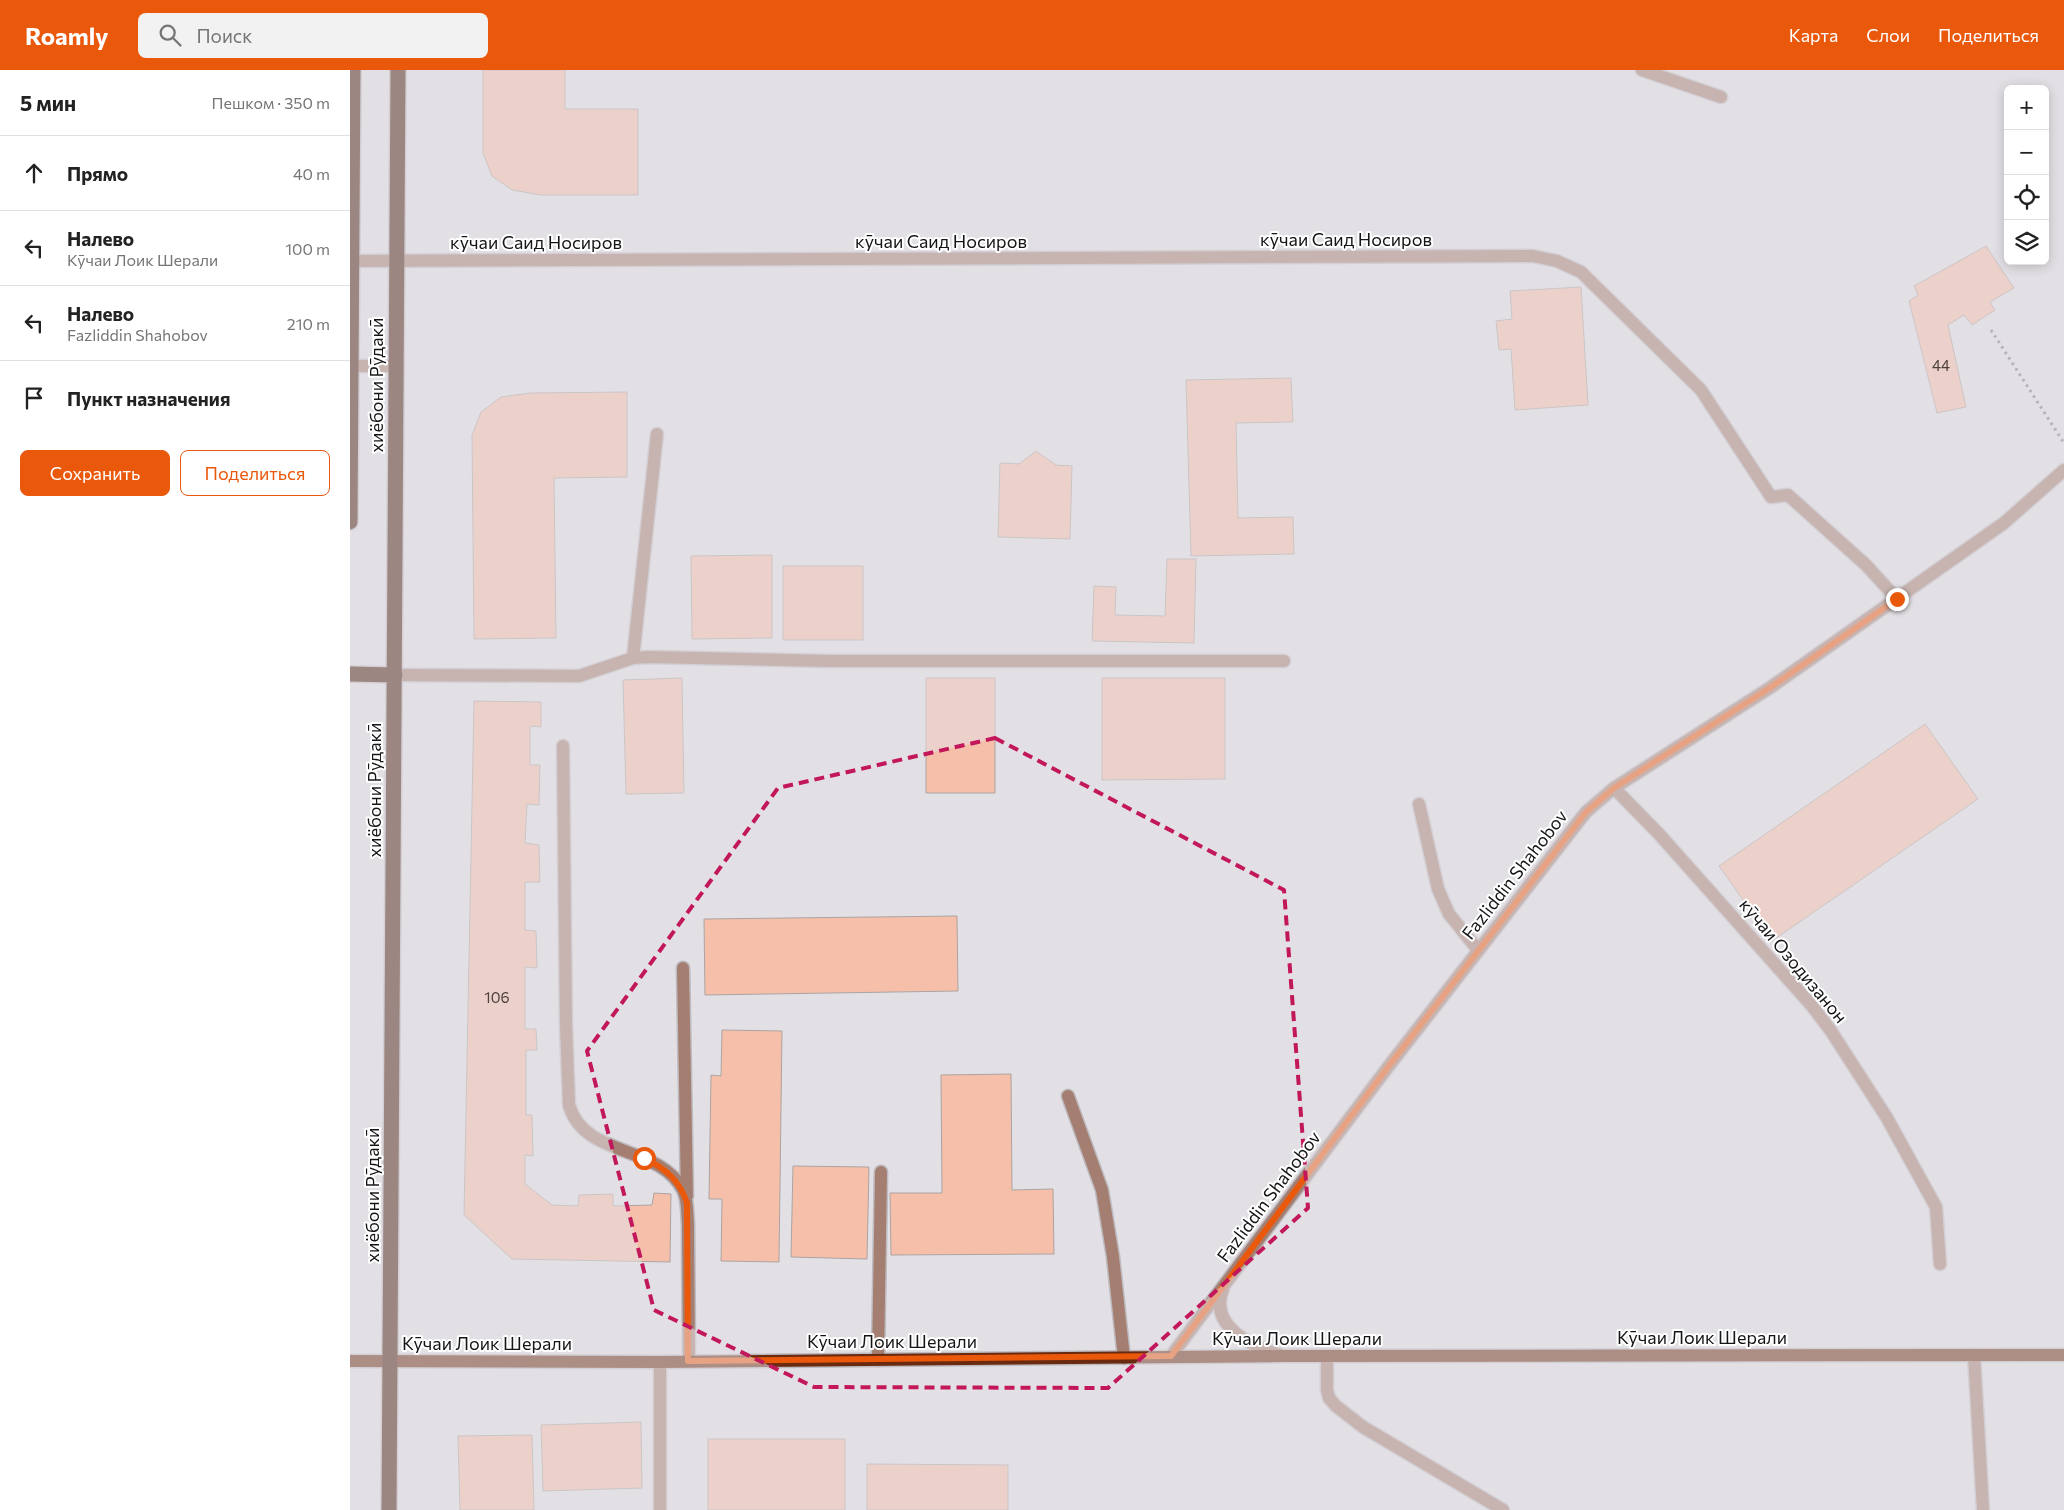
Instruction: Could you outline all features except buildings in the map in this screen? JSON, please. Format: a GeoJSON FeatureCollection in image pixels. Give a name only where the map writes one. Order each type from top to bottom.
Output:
{"type":"FeatureCollection","features":[{"type":"Feature","properties":{"kind":"highway"},"geometry":{"type":"LineString","coordinates":[[350,522],[353,70]]}},
{"type":"Feature","properties":{"kind":"highway","name":"хиёбони Рӯдакӣ"},"geometry":{"type":"LineString","coordinates":[[390,1510],[398,70]]}},
{"type":"Feature","properties":{"kind":"highway"},"geometry":{"type":"LineString","coordinates":[[350,674],[395,675]]}},
{"type":"Feature","properties":{"kind":"main road","name":"Кӯчаи Лоик Шерали"},"geometry":{"type":"LineString","coordinates":[[350,1361],[660,1362],[1171,1356],[2064,1355]]}},
{"type":"Feature","properties":{"kind":"street"},"geometry":{"type":"LineString","coordinates":[[1642,70],[1721,97]]}},
{"type":"Feature","properties":{"kind":"street","name":"кӯчаи Саид Носиров"},"geometry":{"type":"LineString","coordinates":[[351,261],[1533,256],[1557,261],[1580,272],[1701,390],[1771,497],[1788,495],[1866,565],[1897,599]]}},
{"type":"Feature","properties":{"kind":"street"},"geometry":{"type":"LineString","coordinates":[[351,366],[396,366]]}},
{"type":"Feature","properties":{"kind":"street"},"geometry":{"type":"LineString","coordinates":[[633,658],[657,434]]}},
{"type":"Feature","properties":{"kind":"street","name":"Fazliddin Shahobov"},"geometry":{"type":"LineString","coordinates":[[1171,1356],[1478,950],[1586,812],[1614,788],[1771,687],[2004,523],[2064,470]]}},
{"type":"Feature","properties":{"kind":"street"},"geometry":{"type":"LineString","coordinates":[[395,675],[579,676],[633,658],[1026,662],[1284,661]]}},
{"type":"Feature","properties":{"kind":"street"},"geometry":{"type":"LineString","coordinates":[[563,746],[566,1035],[569,1105],[572,1117],[582,1128],[603,1142],[659,1165],[683,1190],[687,1203]]}},
{"type":"Feature","properties":{"kind":"street","name":"кӯчаи Озодизанон"},"geometry":{"type":"LineString","coordinates":[[1614,788],[1659,834],[1812,1006],[1831,1031],[1887,1118],[1936,1207],[1940,1264]]}},
{"type":"Feature","properties":{"kind":"street"},"geometry":{"type":"LineString","coordinates":[[1419,804],[1438,888],[1449,914],[1478,950]]}},
{"type":"Feature","properties":{"kind":"street"},"geometry":{"type":"LineString","coordinates":[[682,968],[688,1361]]}},
{"type":"Feature","properties":{"kind":"street"},"geometry":{"type":"LineString","coordinates":[[1068,1096],[1102,1190],[1113,1258],[1124,1358]]}},
{"type":"Feature","properties":{"kind":"street"},"geometry":{"type":"LineString","coordinates":[[878,1360],[882,1172]]}},
{"type":"Feature","properties":{"kind":"street"},"geometry":{"type":"LineString","coordinates":[[1225,1284],[1220,1302],[1224,1318],[1230,1328],[1240,1338],[1252,1345],[1285,1356]]}},
{"type":"Feature","properties":{"kind":"street"},"geometry":{"type":"LineString","coordinates":[[1974,1355],[1983,1510]]}},
{"type":"Feature","properties":{"kind":"street"},"geometry":{"type":"LineString","coordinates":[[1327,1356],[1327,1390],[1329,1398],[1336,1406],[1364,1427],[1503,1510]]}},
{"type":"Feature","properties":{"kind":"street"},"geometry":{"type":"LineString","coordinates":[[660,1362],[660,1510]]}},
{"type":"Feature","properties":{"kind":"path"},"geometry":{"type":"LineString","coordinates":[[1991,330],[2064,443]]}},
{"type":"Feature","properties":{"kind":"highlighted area"},"geometry":{"type":"Polygon","coordinates":[[[995,738],[1284,890],[1308,1208],[1108,1388],[814,1387],[654,1310],[587,1051],[778,788],[995,738]]]}},
{"type":"Feature","properties":{"kind":"route"},"geometry":{"type":"LineString","coordinates":[[644,1158],[659,1165],[672,1177],[683,1190],[687,1203],[688,1361],[1124,1358],[1171,1356],[1388,1067],[1586,812],[1614,788],[1771,687],[1897,599]]}}]}
